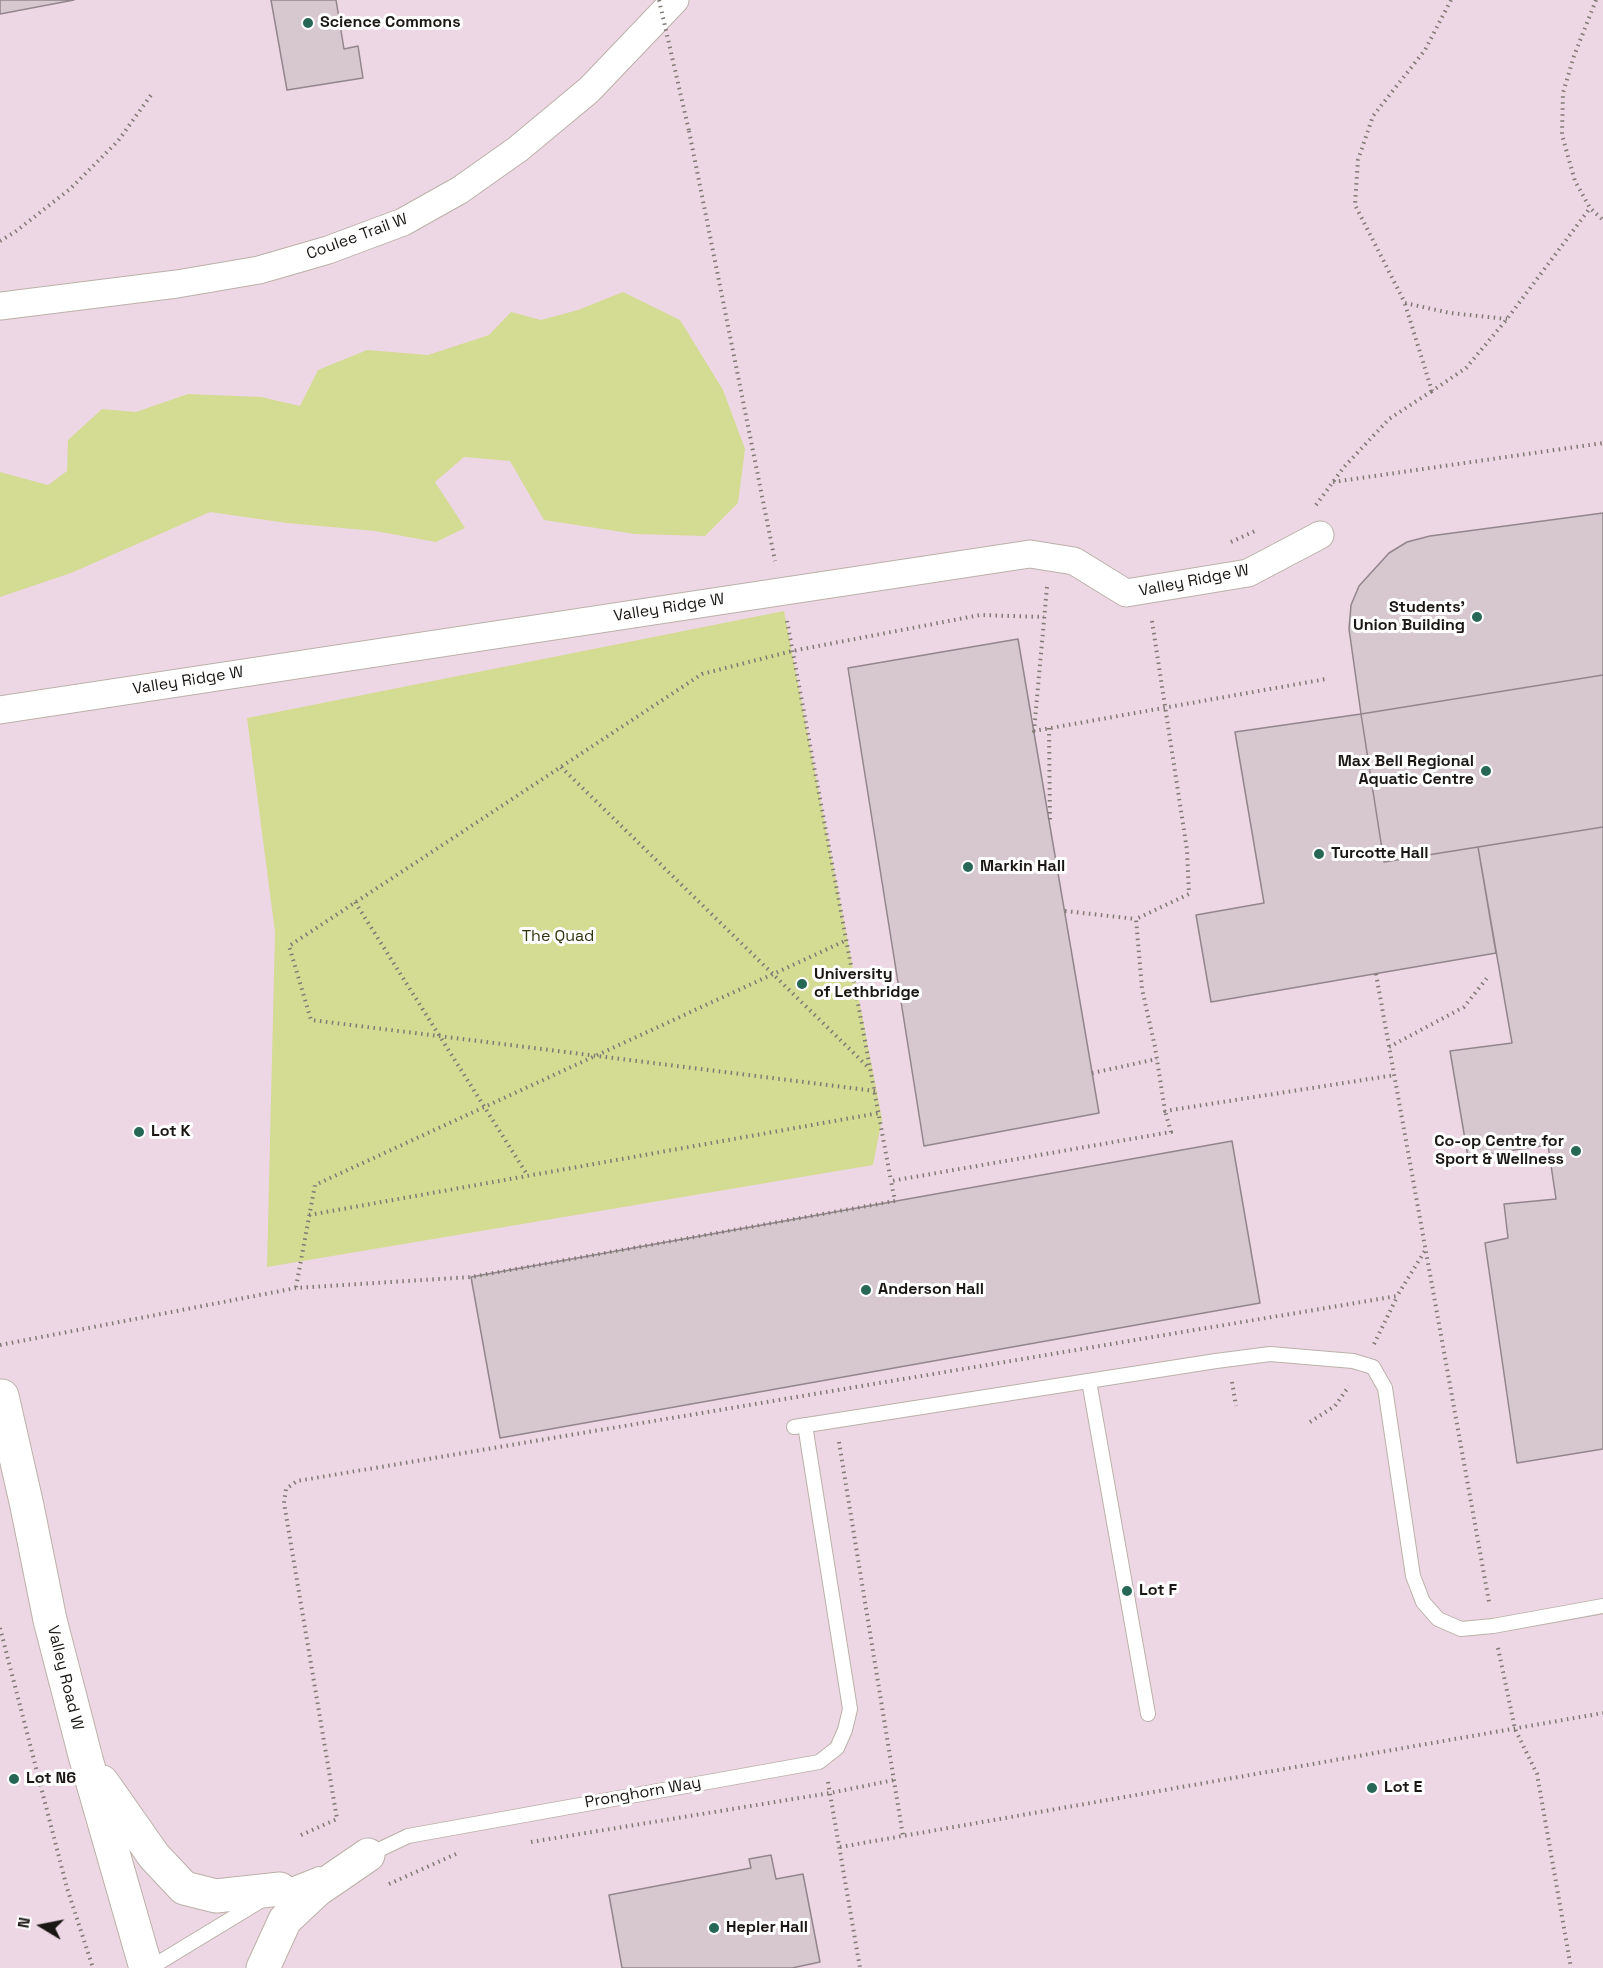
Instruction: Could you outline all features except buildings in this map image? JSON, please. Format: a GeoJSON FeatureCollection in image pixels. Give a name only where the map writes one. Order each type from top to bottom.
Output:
{"type":"FeatureCollection","features":[{"type":"Feature","properties":{"kind":"street","name":"Coulee Trail W"},"geometry":{"type":"LineString","coordinates":[[0,306],[177,284],[259,270],[328,250],[403,222],[460,190],[518,149],[589,90],[675,0]]}},
{"type":"Feature","properties":{"kind":"street","name":"Valley Ridge W"},"geometry":{"type":"LineString","coordinates":[[0,710],[1030,554],[1074,561],[1126,593],[1248,573],[1320,535]]}},
{"type":"Feature","properties":{"kind":"street","name":"Valley Road W"},"geometry":{"type":"LineString","coordinates":[[1,1393],[50,1620],[86,1759],[148,1968]]}},
{"type":"Feature","properties":{"kind":"street"},"geometry":{"type":"LineString","coordinates":[[86,1759],[154,1856],[184,1888],[216,1896],[280,1889]]}},
{"type":"Feature","properties":{"kind":"street"},"geometry":{"type":"LineString","coordinates":[[263,1968],[285,1920],[317,1890],[368,1855]]}},
{"type":"Feature","properties":{"kind":"lane"},"geometry":{"type":"LineString","coordinates":[[823,1758],[837,1748],[845,1730],[850,1708],[800,1426],[1270,1354],[1353,1361],[1373,1367],[1385,1388],[1413,1576],[1423,1602],[1438,1619],[1461,1629],[1493,1626],[1603,1606]]}},
{"type":"Feature","properties":{"kind":"lane"},"geometry":{"type":"LineString","coordinates":[[1089,1381],[1148,1714]]}},
{"type":"Feature","properties":{"kind":"lane","name":"Pronghorn Way"},"geometry":{"type":"LineString","coordinates":[[148,1968],[280,1889],[368,1855],[408,1836],[819,1762],[823,1758]]}},
{"type":"Feature","properties":{"kind":"path"},"geometry":{"type":"LineString","coordinates":[[0,1345],[296,1288],[471,1277],[895,1201],[782,591],[689,131],[659,0]]}},
{"type":"Feature","properties":{"kind":"path"},"geometry":{"type":"LineString","coordinates":[[1432,391],[1405,303],[1355,205],[1358,160],[1373,116],[1425,50],[1451,0]]}},
{"type":"Feature","properties":{"kind":"path"},"geometry":{"type":"LineString","coordinates":[[1596,0],[1574,56],[1563,93],[1562,135],[1575,181],[1590,208],[1603,220]]}},
{"type":"Feature","properties":{"kind":"path"},"geometry":{"type":"LineString","coordinates":[[0,241],[70,189],[118,141],[151,95]]}},
{"type":"Feature","properties":{"kind":"path"},"geometry":{"type":"LineString","coordinates":[[1320,535],[1311,510],[1344,466],[1389,419],[1466,368],[1507,319],[1590,208]]}},
{"type":"Feature","properties":{"kind":"path"},"geometry":{"type":"LineString","coordinates":[[1405,303],[1450,313],[1507,319]]}},
{"type":"Feature","properties":{"kind":"path"},"geometry":{"type":"LineString","coordinates":[[1333,482],[1603,443]]}},
{"type":"Feature","properties":{"kind":"path"},"geometry":{"type":"LineString","coordinates":[[1050,557],[1034,731],[1326,679]]}},
{"type":"Feature","properties":{"kind":"path"},"geometry":{"type":"LineString","coordinates":[[1065,912],[1136,919],[1189,894],[1187,850],[1146,590]]}},
{"type":"Feature","properties":{"kind":"path"},"geometry":{"type":"LineString","coordinates":[[875,1091],[311,1020],[289,946],[702,674],[792,651],[980,615],[1044,617]]}},
{"type":"Feature","properties":{"kind":"path"},"geometry":{"type":"LineString","coordinates":[[1049,728],[1050,824]]}},
{"type":"Feature","properties":{"kind":"path"},"geometry":{"type":"LineString","coordinates":[[561,766],[870,1070]]}},
{"type":"Feature","properties":{"kind":"path"},"geometry":{"type":"LineString","coordinates":[[355,902],[528,1176]]}},
{"type":"Feature","properties":{"kind":"path"},"geometry":{"type":"LineString","coordinates":[[891,1181],[1171,1132],[1142,989],[1136,919]]}},
{"type":"Feature","properties":{"kind":"path"},"geometry":{"type":"LineString","coordinates":[[296,1288],[315,1185],[846,940]]}},
{"type":"Feature","properties":{"kind":"path"},"geometry":{"type":"LineString","coordinates":[[1376,974],[1493,1626],[1515,1729],[1537,1774],[1571,1968]]}},
{"type":"Feature","properties":{"kind":"path"},"geometry":{"type":"LineString","coordinates":[[1389,1047],[1464,1007],[1487,978]]}},
{"type":"Feature","properties":{"kind":"path"},"geometry":{"type":"LineString","coordinates":[[1092,1073],[1157,1059]]}},
{"type":"Feature","properties":{"kind":"path"},"geometry":{"type":"LineString","coordinates":[[1165,1111],[1395,1075]]}},
{"type":"Feature","properties":{"kind":"path"},"geometry":{"type":"LineString","coordinates":[[309,1215],[879,1113]]}},
{"type":"Feature","properties":{"kind":"path"},"geometry":{"type":"LineString","coordinates":[[302,1835],[337,1819],[284,1503],[286,1489],[297,1481],[1398,1296],[1426,1249]]}},
{"type":"Feature","properties":{"kind":"path"},"geometry":{"type":"LineString","coordinates":[[831,1390],[903,1836]]}},
{"type":"Feature","properties":{"kind":"path"},"geometry":{"type":"LineString","coordinates":[[0,1628],[67,1888],[93,1968]]}},
{"type":"Feature","properties":{"kind":"path"},"geometry":{"type":"LineString","coordinates":[[840,1847],[1603,1713]]}},
{"type":"Feature","properties":{"kind":"path"},"geometry":{"type":"LineString","coordinates":[[823,1758],[860,1968]]}},
{"type":"Feature","properties":{"kind":"path"},"geometry":{"type":"LineString","coordinates":[[527,1842],[830,1793],[894,1780]]}},
{"type":"Feature","properties":{"kind":"path"},"geometry":{"type":"LineString","coordinates":[[388,1885],[457,1854]]}},
{"type":"Feature","properties":{"kind":"shaded area","name":"University of Lethbridge"},"geometry":{"type":"Polygon","coordinates":[[[0,0],[1603,0],[1603,1968],[0,1968],[0,0]]]}},
{"type":"Feature","properties":{"kind":"green space"},"geometry":{"type":"Polygon","coordinates":[[[623,292],[680,320],[723,390],[745,449],[738,503],[705,536],[635,534],[544,520],[510,461],[464,457],[435,482],[465,528],[436,542],[375,531],[287,523],[210,512],[71,573],[0,597],[0,472],[48,485],[67,471],[68,440],[102,409],[136,412],[188,394],[261,397],[300,406],[318,370],[367,350],[428,355],[489,335],[511,312],[541,320],[578,310],[623,292]]]}},
{"type":"Feature","properties":{"kind":"green space","name":"The Quad"},"geometry":{"type":"Polygon","coordinates":[[[784,611],[882,1119],[873,1165],[267,1267],[275,932],[247,718],[784,611]]]}},
{"type":"Feature","properties":{"kind":"place","name":"Science Commons"},"geometry":{"type":"Point","coordinates":[308,23]}},
{"type":"Feature","properties":{"kind":"place","name":"Students' Union Building"},"geometry":{"type":"Point","coordinates":[1477,617]}},
{"type":"Feature","properties":{"kind":"place","name":"Max Bell Regional Aquatic Centre"},"geometry":{"type":"Point","coordinates":[1486,771]}},
{"type":"Feature","properties":{"kind":"place","name":"Turcotte Hall"},"geometry":{"type":"Point","coordinates":[1319,854]}},
{"type":"Feature","properties":{"kind":"place","name":"Markin Hall"},"geometry":{"type":"Point","coordinates":[968,867]}},
{"type":"Feature","properties":{"kind":"place","name":"University of Lethbridge"},"geometry":{"type":"Point","coordinates":[802,984]}},
{"type":"Feature","properties":{"kind":"place","name":"Lot K"},"geometry":{"type":"Point","coordinates":[139,1132]}},
{"type":"Feature","properties":{"kind":"place","name":"Co-op Centre for Sport & Wellness"},"geometry":{"type":"Point","coordinates":[1576,1151]}},
{"type":"Feature","properties":{"kind":"place","name":"Anderson Hall"},"geometry":{"type":"Point","coordinates":[866,1290]}},
{"type":"Feature","properties":{"kind":"place","name":"Lot F"},"geometry":{"type":"Point","coordinates":[1127,1591]}},
{"type":"Feature","properties":{"kind":"place","name":"Lot N6"},"geometry":{"type":"Point","coordinates":[14,1779]}},
{"type":"Feature","properties":{"kind":"place","name":"Lot E"},"geometry":{"type":"Point","coordinates":[1372,1788]}},
{"type":"Feature","properties":{"kind":"place","name":"Hepler Hall"},"geometry":{"type":"Point","coordinates":[714,1928]}}]}
